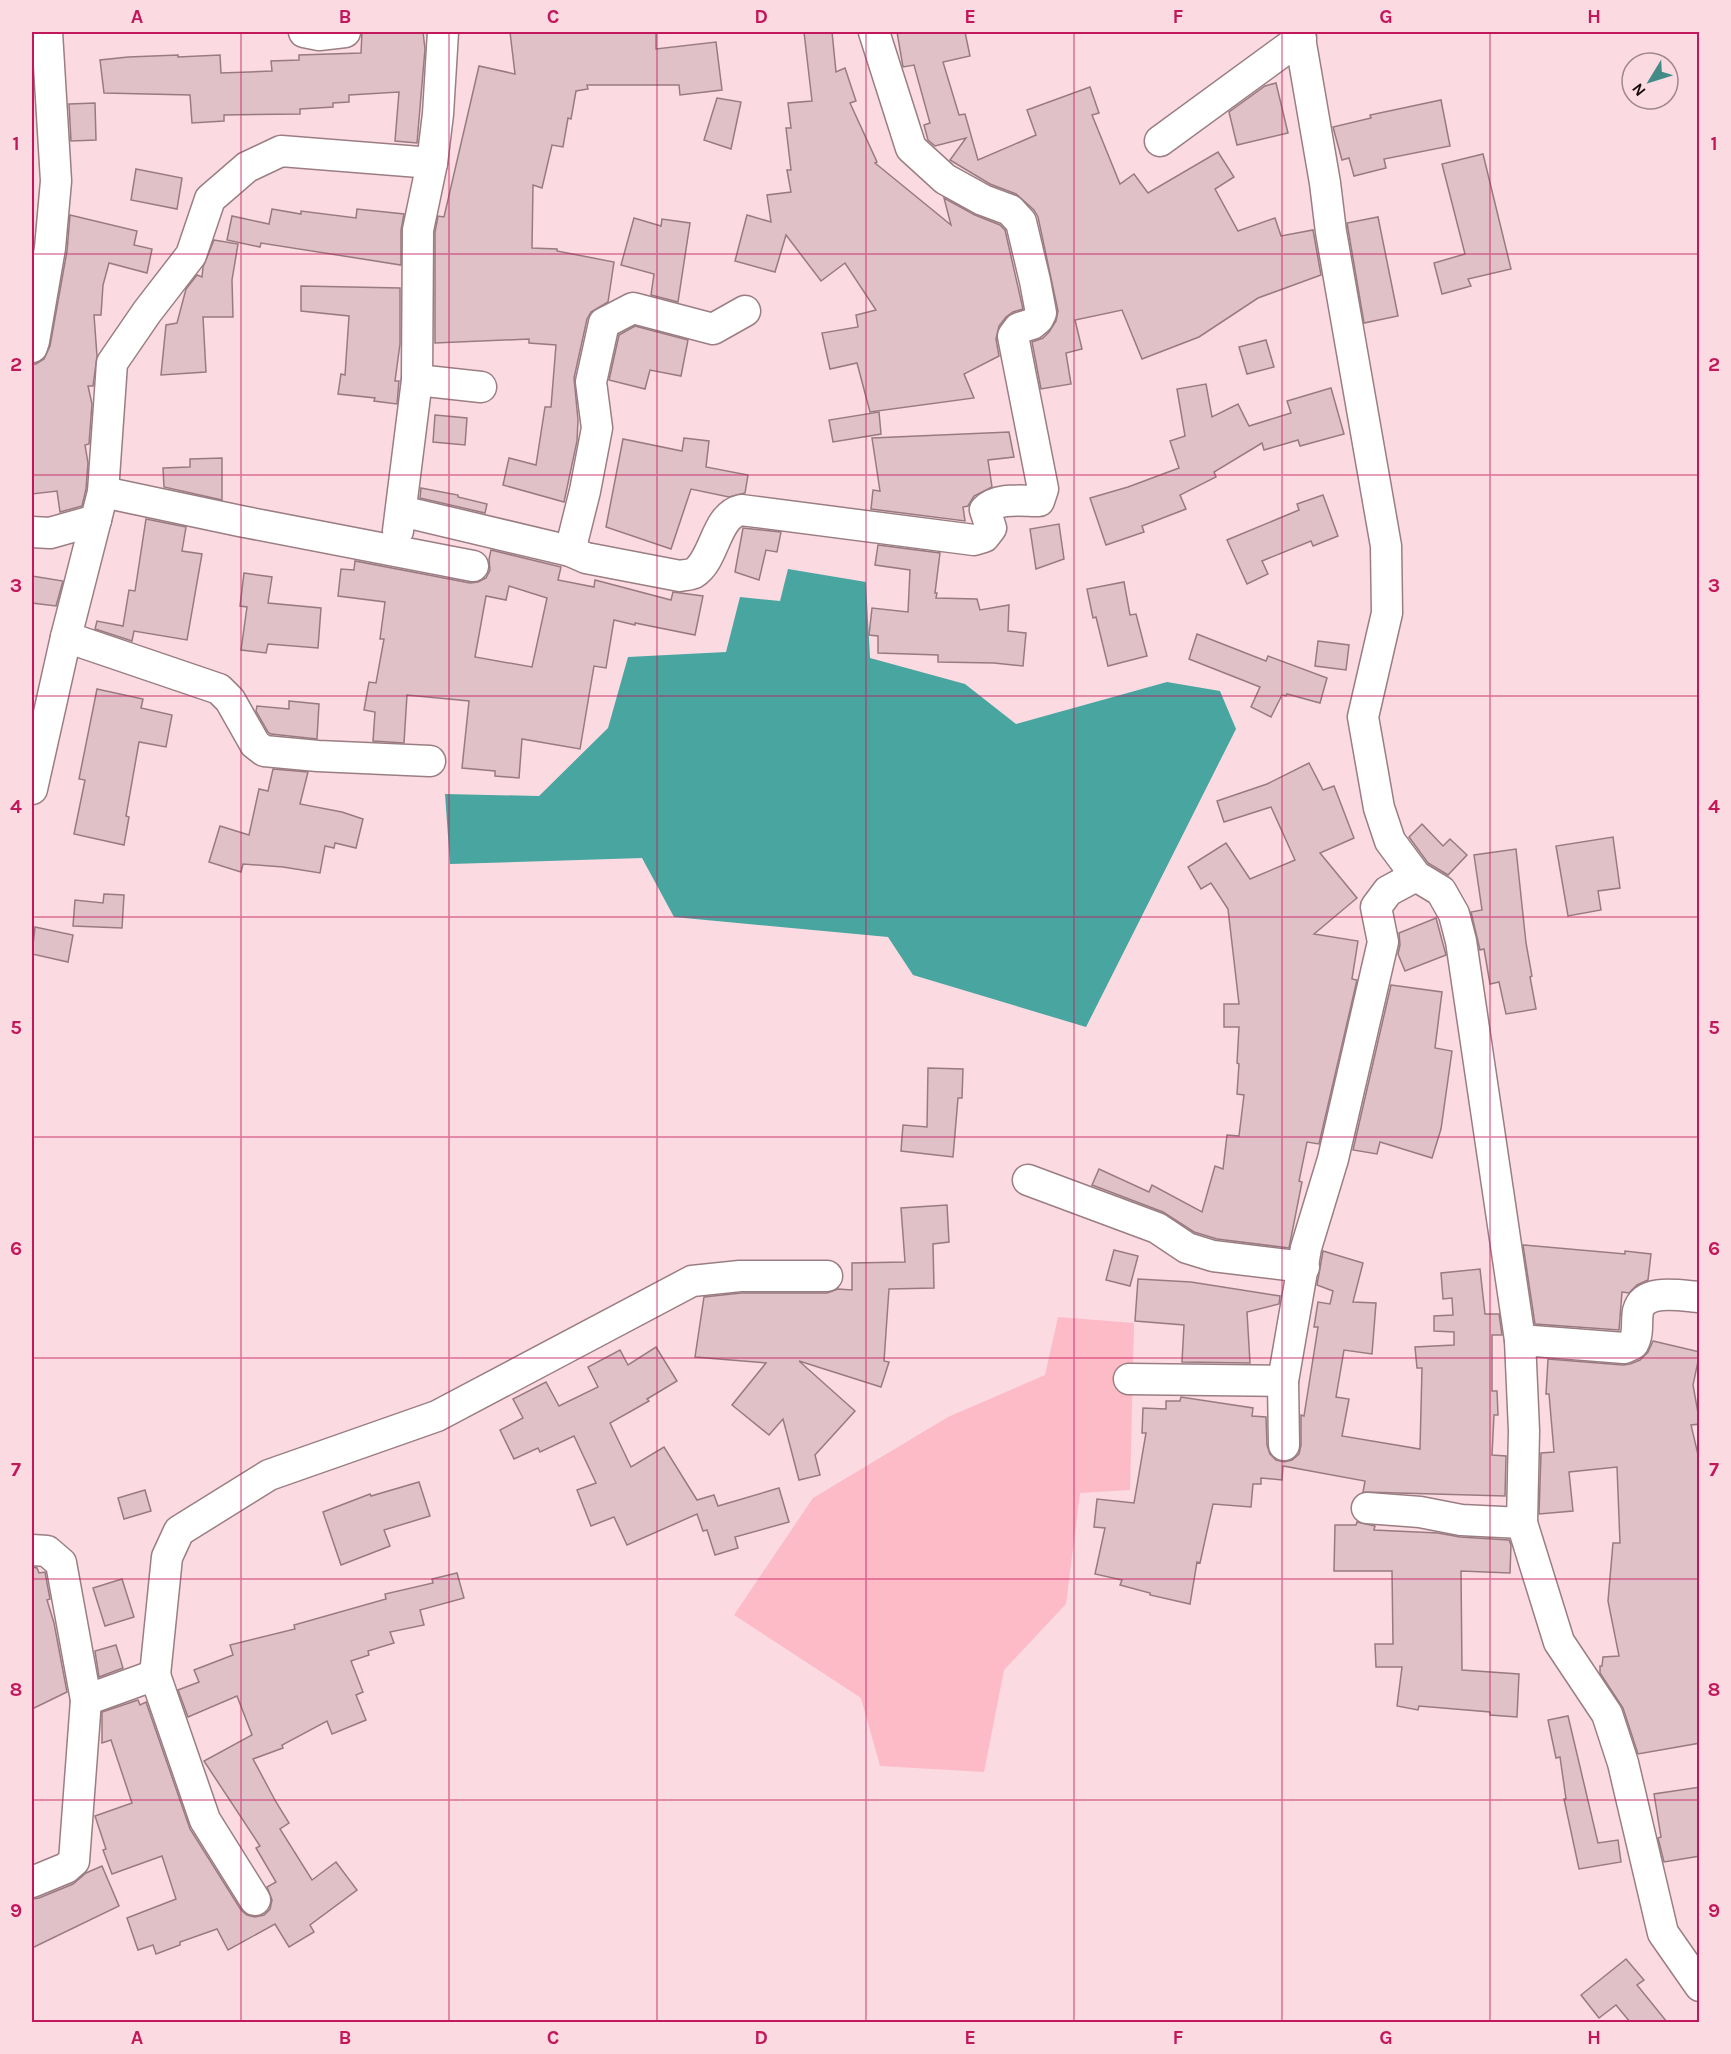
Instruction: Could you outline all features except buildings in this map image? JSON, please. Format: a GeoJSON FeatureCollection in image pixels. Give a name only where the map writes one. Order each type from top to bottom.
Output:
{"type":"FeatureCollection","features":[{"type":"Feature","properties":{"kind":"street"},"geometry":{"type":"LineString","coordinates":[[32,347],[50,248],[56,181],[47,32]]}},
{"type":"Feature","properties":{"kind":"street"},"geometry":{"type":"LineString","coordinates":[[304,32],[319,35],[345,32]]}},
{"type":"Feature","properties":{"kind":"street"},"geometry":{"type":"LineString","coordinates":[[395,550],[417,380],[418,231],[432,163],[438,114],[443,32]]}},
{"type":"Feature","properties":{"kind":"street"},"geometry":{"type":"LineString","coordinates":[[401,511],[570,551],[586,558],[680,576],[694,573],[704,561],[733,511],[741,510],[974,540],[984,537],[990,528],[985,510],[989,506],[996,502],[1040,501],[1043,489],[1013,336],[1019,328],[1032,324],[1041,313],[1021,222],[1010,210],[983,200],[945,178],[911,148],[874,32]]}},
{"type":"Feature","properties":{"kind":"street"},"geometry":{"type":"LineString","coordinates":[[1160,141],[1300,35],[1333,244],[1386,546],[1387,613],[1364,717],[1379,808],[1390,841],[1416,876],[1441,891],[1455,914],[1459,932],[1520,1340],[1524,1431],[1522,1523],[1558,1642],[1607,1714],[1623,1763],[1663,1933],[1696,1975]]}},
{"type":"Feature","properties":{"kind":"street"},"geometry":{"type":"LineString","coordinates":[[32,789],[66,637],[99,506],[112,363],[147,312],[191,255],[210,199],[248,167],[281,150],[432,163]]}},
{"type":"Feature","properties":{"kind":"street"},"geometry":{"type":"LineString","coordinates":[[570,551],[597,428],[591,382],[604,323],[633,308],[713,329],[745,311]]}},
{"type":"Feature","properties":{"kind":"street"},"geometry":{"type":"LineString","coordinates":[[417,380],[481,387]]}},
{"type":"Feature","properties":{"kind":"street"},"geometry":{"type":"LineString","coordinates":[[32,532],[50,533],[99,506],[240,521],[473,566]]}},
{"type":"Feature","properties":{"kind":"street"},"geometry":{"type":"LineString","coordinates":[[66,637],[219,689],[230,700],[255,744],[264,751],[430,761]]}},
{"type":"Feature","properties":{"kind":"street"},"geometry":{"type":"LineString","coordinates":[[1284,1445],[1283,1382],[1306,1248],[1332,1159],[1383,942],[1376,907],[1388,891],[1416,876]]}},
{"type":"Feature","properties":{"kind":"street"},"geometry":{"type":"LineString","coordinates":[[1028,1180],[1157,1228],[1187,1248],[1213,1256],[1304,1267]]}},
{"type":"Feature","properties":{"kind":"street"},"geometry":{"type":"LineString","coordinates":[[255,1900],[205,1821],[155,1675],[166,1557],[179,1531],[269,1475],[437,1416],[692,1281],[740,1276],[827,1276]]}},
{"type":"Feature","properties":{"kind":"street"},"geometry":{"type":"LineString","coordinates":[[1520,1340],[1624,1348],[1634,1344],[1639,1308],[1647,1298],[1660,1295],[1700,1297]]}},
{"type":"Feature","properties":{"kind":"street"},"geometry":{"type":"LineString","coordinates":[[1129,1379],[1283,1382]]}},
{"type":"Feature","properties":{"kind":"street"},"geometry":{"type":"LineString","coordinates":[[1367,1508],[1420,1512],[1461,1520],[1522,1523]]}},
{"type":"Feature","properties":{"kind":"street"},"geometry":{"type":"LineString","coordinates":[[32,1550],[47,1551],[60,1563],[86,1701],[74,1861],[66,1868],[32,1882]]}},
{"type":"Feature","properties":{"kind":"street"},"geometry":{"type":"LineString","coordinates":[[86,1701],[155,1675]]}},
{"type":"Feature","properties":{"kind":"shaded area"},"geometry":{"type":"Polygon","coordinates":[[[1058,1317],[1134,1323],[1130,1490],[1080,1493],[1066,1604],[1004,1670],[984,1772],[880,1766],[861,1698],[734,1615],[813,1498],[948,1417],[1045,1375],[1058,1317]]]}},
{"type":"Feature","properties":{"kind":"water"},"geometry":{"type":"Polygon","coordinates":[[[788,569],[866,582],[870,658],[965,684],[1016,724],[1167,682],[1220,691],[1236,729],[1086,1027],[913,975],[888,937],[674,917],[642,858],[450,864],[445,794],[539,796],[608,728],[628,657],[726,652],[740,597],[780,601],[788,569]]]}}]}
